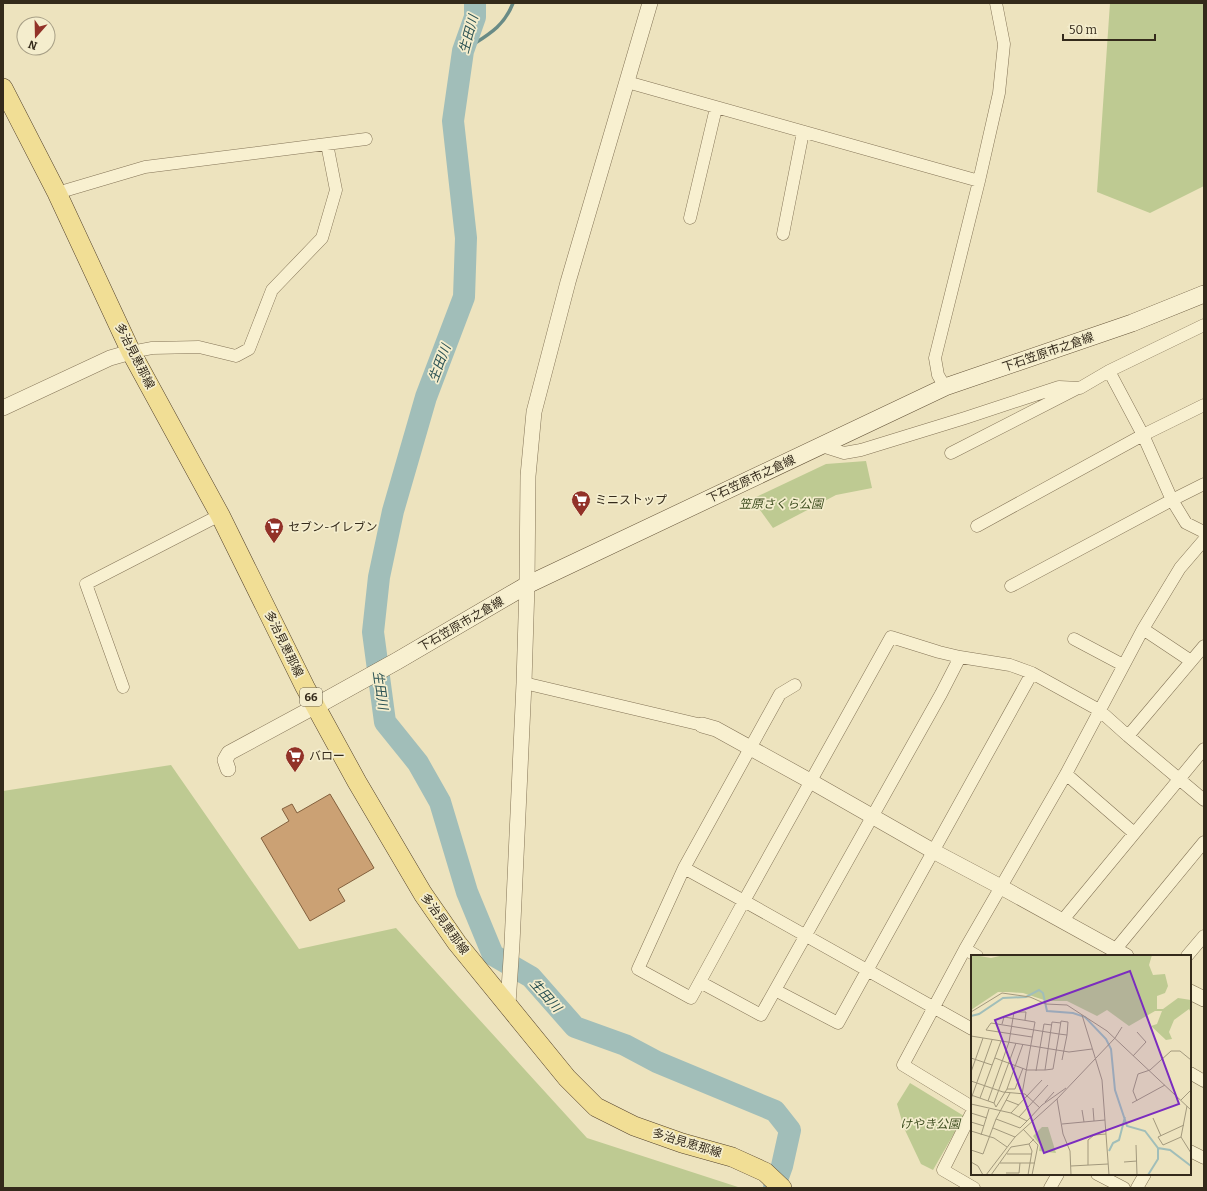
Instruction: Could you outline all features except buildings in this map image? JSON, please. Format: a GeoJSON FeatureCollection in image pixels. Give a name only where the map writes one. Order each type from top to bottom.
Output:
{"type":"FeatureCollection","features":[{"type":"Feature","properties":{"kind":"main road","name":"多治見恵那線"},"geometry":{"type":"LineString","coordinates":[[3,88],[57,193],[131,352],[220,515],[305,687],[357,782],[423,894],[457,942],[567,1078],[596,1107],[634,1126],[682,1143],[732,1157],[764,1172],[782,1188]]}},
{"type":"Feature","properties":{"kind":"main road","name":"下石笠原市之倉線"},"geometry":{"type":"LineString","coordinates":[[316,706],[397,661],[527,585],[945,387],[1132,323],[1204,294]]}},
{"type":"Feature","properties":{"kind":"street"},"geometry":{"type":"LineString","coordinates":[[508,1004],[524,683],[528,476],[534,412],[568,282],[650,3]]}},
{"type":"Feature","properties":{"kind":"street"},"geometry":{"type":"LineString","coordinates":[[945,387],[938,375],[935,358],[979,181],[998,93],[1004,44],[996,3]]}},
{"type":"Feature","properties":{"kind":"street"},"geometry":{"type":"LineString","coordinates":[[627,82],[979,181]]}},
{"type":"Feature","properties":{"kind":"street"},"geometry":{"type":"LineString","coordinates":[[690,218],[716,108]]}},
{"type":"Feature","properties":{"kind":"street"},"geometry":{"type":"LineString","coordinates":[[783,234],[803,132]]}},
{"type":"Feature","properties":{"kind":"street"},"geometry":{"type":"LineString","coordinates":[[57,193],[145,167],[366,139]]}},
{"type":"Feature","properties":{"kind":"street"},"geometry":{"type":"LineString","coordinates":[[3,408],[110,358],[131,352],[152,348],[200,347],[236,356],[250,349],[272,290],[322,238],[336,190],[326,144]]}},
{"type":"Feature","properties":{"kind":"street"},"geometry":{"type":"LineString","coordinates":[[951,453],[1080,388],[1109,371],[1204,325]]}},
{"type":"Feature","properties":{"kind":"street"},"geometry":{"type":"LineString","coordinates":[[1109,371],[1143,435],[1172,500],[1186,523],[1204,532]]}},
{"type":"Feature","properties":{"kind":"street"},"geometry":{"type":"LineString","coordinates":[[822,446],[844,453],[861,450],[1059,387],[1080,388]]}},
{"type":"Feature","properties":{"kind":"street"},"geometry":{"type":"LineString","coordinates":[[977,526],[1143,435],[1204,405]]}},
{"type":"Feature","properties":{"kind":"street"},"geometry":{"type":"LineString","coordinates":[[1011,586],[1204,484]]}},
{"type":"Feature","properties":{"kind":"street"},"geometry":{"type":"LineString","coordinates":[[122,687],[86,584],[220,515]]}},
{"type":"Feature","properties":{"kind":"street"},"geometry":{"type":"LineString","coordinates":[[971,1105],[903,1065],[965,949],[1066,774],[1143,629],[1180,568],[1204,540]]}},
{"type":"Feature","properties":{"kind":"street"},"geometry":{"type":"LineString","coordinates":[[1143,629],[1191,662]]}},
{"type":"Feature","properties":{"kind":"street"},"geometry":{"type":"LineString","coordinates":[[795,685],[780,694],[750,748],[684,868],[638,969],[691,998],[891,637],[939,652],[1010,665],[1032,673],[1099,710],[1204,800]]}},
{"type":"Feature","properties":{"kind":"street"},"geometry":{"type":"LineString","coordinates":[[1074,639],[1124,664]]}},
{"type":"Feature","properties":{"kind":"street"},"geometry":{"type":"LineString","coordinates":[[1128,736],[1204,646]]}},
{"type":"Feature","properties":{"kind":"street"},"geometry":{"type":"LineString","coordinates":[[700,982],[761,1015],[941,694],[960,657]]}},
{"type":"Feature","properties":{"kind":"street"},"geometry":{"type":"LineString","coordinates":[[775,990],[838,1023],[1032,673]]}},
{"type":"Feature","properties":{"kind":"street"},"geometry":{"type":"LineString","coordinates":[[524,683],[716,729],[933,851],[1121,953],[1204,842]]}},
{"type":"Feature","properties":{"kind":"street"},"geometry":{"type":"LineString","coordinates":[[228,769],[225,760],[229,753],[316,706]]}},
{"type":"Feature","properties":{"kind":"street"},"geometry":{"type":"LineString","coordinates":[[1062,921],[1204,749]]}},
{"type":"Feature","properties":{"kind":"street"},"geometry":{"type":"LineString","coordinates":[[1066,774],[1134,833]]}},
{"type":"Feature","properties":{"kind":"street"},"geometry":{"type":"LineString","coordinates":[[684,868],[971,1028]]}},
{"type":"Feature","properties":{"kind":"street"},"geometry":{"type":"LineString","coordinates":[[1188,955],[1204,936]]}},
{"type":"Feature","properties":{"kind":"street"},"geometry":{"type":"LineString","coordinates":[[965,949],[975,955]]}},
{"type":"Feature","properties":{"kind":"street"},"geometry":{"type":"LineString","coordinates":[[1191,992],[1204,999]]}},
{"type":"Feature","properties":{"kind":"street"},"geometry":{"type":"LineString","coordinates":[[1191,1074],[1204,1081]]}},
{"type":"Feature","properties":{"kind":"street"},"geometry":{"type":"LineString","coordinates":[[971,1114],[943,1170],[974,1188]]}},
{"type":"Feature","properties":{"kind":"street"},"geometry":{"type":"LineString","coordinates":[[1191,1152],[1204,1158]]}},
{"type":"Feature","properties":{"kind":"street"},"geometry":{"type":"LineString","coordinates":[[1050,1188],[1057,1175]]}},
{"type":"Feature","properties":{"kind":"street"},"geometry":{"type":"LineString","coordinates":[[1099,1175],[1124,1188]]}},
{"type":"Feature","properties":{"kind":"street"},"geometry":{"type":"LineString","coordinates":[[1137,1188],[1145,1175]]}},
{"type":"Feature","properties":{"kind":"green space"},"geometry":{"type":"Polygon","coordinates":[[[1110,3],[1204,4],[1204,186],[1150,213],[1097,192],[1110,3]]]}},
{"type":"Feature","properties":{"kind":"green space","name":"笠原さくら公園"},"geometry":{"type":"Polygon","coordinates":[[[866,461],[872,488],[836,495],[773,528],[752,499],[826,464],[866,461]]]}},
{"type":"Feature","properties":{"kind":"green space"},"geometry":{"type":"Polygon","coordinates":[[[171,765],[299,949],[396,928],[587,1138],[741,1188],[3,1188],[3,791],[171,765]]]}},
{"type":"Feature","properties":{"kind":"green space","name":"けやき公園"},"geometry":{"type":"Polygon","coordinates":[[[910,1083],[964,1116],[933,1170],[921,1164],[904,1128],[897,1104],[910,1083]]]}},
{"type":"Feature","properties":{"kind":"waterway","name":"生田川"},"geometry":{"type":"LineString","coordinates":[[475,3],[475,17],[463,51],[453,121],[466,238],[464,297],[426,397],[393,511],[379,577],[373,632],[385,722],[418,763],[440,802],[467,892],[493,955],[531,977],[575,1027],[625,1045],[657,1062],[775,1111],[790,1130],[782,1166],[774,1188]]}},
{"type":"Feature","properties":{"kind":"waterway"},"geometry":{"type":"LineString","coordinates":[[463,51],[499,26],[509,12],[513,3]]}},
{"type":"Feature","properties":{"kind":"place","name":"ミニストップ"},"geometry":{"type":"Point","coordinates":[581,517]}},
{"type":"Feature","properties":{"kind":"place","name":"セブン-イレブン"},"geometry":{"type":"Point","coordinates":[274,544]}},
{"type":"Feature","properties":{"kind":"place","name":"バロー"},"geometry":{"type":"Point","coordinates":[295,773]}}]}
